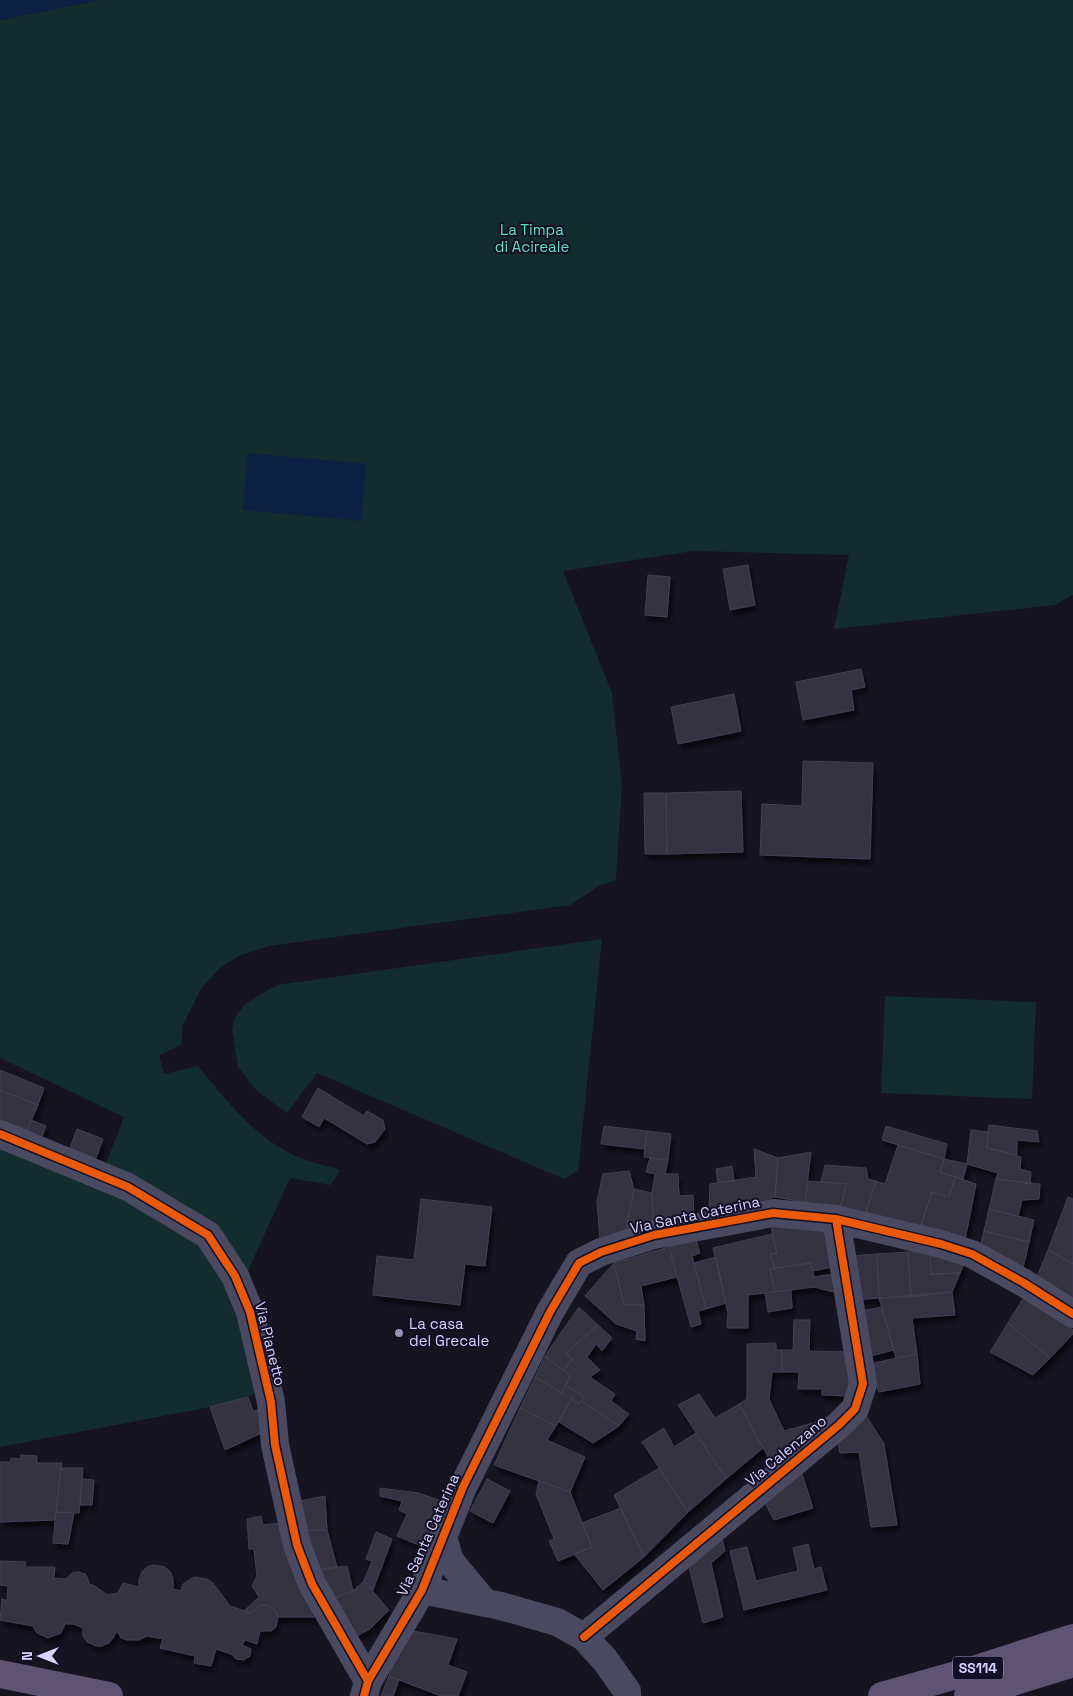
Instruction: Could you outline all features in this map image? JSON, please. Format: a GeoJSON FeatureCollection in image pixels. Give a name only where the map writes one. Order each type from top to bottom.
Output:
{"type":"FeatureCollection","features":[{"type":"Feature","properties":{"kind":"main road","name":"SS114"},"geometry":{"type":"LineString","coordinates":[[882,1696],[967,1672],[1073,1638]]}},
{"type":"Feature","properties":{"kind":"main road","name":"SS114"},"geometry":{"type":"LineString","coordinates":[[968,1696],[1073,1663]]}},
{"type":"Feature","properties":{"kind":"main road"},"geometry":{"type":"LineString","coordinates":[[0,1674],[109,1696]]}},
{"type":"Feature","properties":{"kind":"street","name":"Via Pianetto"},"geometry":{"type":"LineString","coordinates":[[0,1134],[128,1187],[208,1235],[235,1276],[250,1312],[271,1402],[275,1445],[297,1545],[312,1584],[366,1688]]}},
{"type":"Feature","properties":{"kind":"street","name":"Via Santa Caterina"},"geometry":{"type":"LineString","coordinates":[[366,1688],[422,1590],[464,1487],[550,1312],[579,1263],[601,1252],[654,1235],[773,1213],[836,1218],[972,1254],[1024,1283],[1073,1314]]}},
{"type":"Feature","properties":{"kind":"street","name":"Via Calenzano"},"geometry":{"type":"LineString","coordinates":[[584,1637],[839,1425],[855,1409],[863,1384],[836,1218]]}},
{"type":"Feature","properties":{"kind":"street"},"geometry":{"type":"LineString","coordinates":[[443,1537],[450,1561],[485,1603]]}},
{"type":"Feature","properties":{"kind":"street"},"geometry":{"type":"LineString","coordinates":[[422,1590],[485,1603],[557,1622],[584,1637],[605,1660],[628,1696]]}},
{"type":"Feature","properties":{"kind":"green space","name":"La Timpa di Acireale"},"geometry":{"type":"Polygon","coordinates":[[[99,0],[1073,0],[1073,595],[1054,605],[834,629],[849,555],[693,551],[563,571],[612,693],[622,785],[616,880],[600,885],[570,905],[269,946],[241,955],[221,967],[202,987],[183,1025],[181,1045],[159,1055],[164,1074],[198,1066],[242,1117],[266,1138],[296,1156],[340,1170],[331,1185],[290,1178],[247,1273],[204,1217],[154,1186],[106,1164],[124,1117],[0,1058],[0,20],[99,0]]]}},
{"type":"Feature","properties":{"kind":"green space"},"geometry":{"type":"Polygon","coordinates":[[[602,939],[578,1171],[564,1179],[317,1073],[287,1113],[257,1091],[238,1067],[232,1030],[234,1019],[245,1004],[277,985],[602,939]]]}},
{"type":"Feature","properties":{"kind":"green space"},"geometry":{"type":"Polygon","coordinates":[[[885,996],[1036,1002],[1032,1099],[881,1093],[885,996]]]}},
{"type":"Feature","properties":{"kind":"green space"},"geometry":{"type":"Polygon","coordinates":[[[0,1143],[123,1195],[204,1242],[230,1278],[263,1391],[210,1407],[0,1447],[0,1143]]]}},
{"type":"Feature","properties":{"kind":"water"},"geometry":{"type":"Polygon","coordinates":[[[0,0],[99,0],[0,20],[0,0]]]}},
{"type":"Feature","properties":{"kind":"water"},"geometry":{"type":"Polygon","coordinates":[[[248,453],[366,464],[361,521],[243,510],[248,453]]]}},
{"type":"Feature","properties":{"kind":"building"},"geometry":{"type":"Polygon","coordinates":[[[748,565],[755,605],[730,610],[723,569],[748,565]]]}},
{"type":"Feature","properties":{"kind":"building"},"geometry":{"type":"Polygon","coordinates":[[[648,575],[670,577],[667,617],[645,615],[648,575]]]}},
{"type":"Feature","properties":{"kind":"building"},"geometry":{"type":"Polygon","coordinates":[[[861,669],[865,687],[851,690],[854,710],[803,720],[796,682],[861,669]]]}},
{"type":"Feature","properties":{"kind":"building"},"geometry":{"type":"Polygon","coordinates":[[[734,694],[741,731],[678,744],[671,707],[734,694]]]}},
{"type":"Feature","properties":{"kind":"building"},"geometry":{"type":"Polygon","coordinates":[[[803,761],[873,763],[870,859],[760,855],[762,804],[802,806],[803,761]]]}},
{"type":"Feature","properties":{"kind":"building"},"geometry":{"type":"Polygon","coordinates":[[[741,791],[743,852],[667,854],[666,793],[741,791]]]}},
{"type":"Feature","properties":{"kind":"building"},"geometry":{"type":"Polygon","coordinates":[[[644,793],[666,793],[667,854],[645,854],[644,793]]]}},
{"type":"Feature","properties":{"kind":"building"},"geometry":{"type":"Polygon","coordinates":[[[0,1070],[44,1088],[38,1105],[0,1090],[0,1070]]]}},
{"type":"Feature","properties":{"kind":"building"},"geometry":{"type":"Polygon","coordinates":[[[318,1088],[364,1116],[367,1111],[383,1120],[385,1129],[375,1142],[367,1144],[324,1118],[319,1127],[302,1117],[318,1088]]]}},
{"type":"Feature","properties":{"kind":"building"},"geometry":{"type":"Polygon","coordinates":[[[0,1090],[38,1105],[26,1133],[0,1123],[0,1090]]]}},
{"type":"Feature","properties":{"kind":"building"},"geometry":{"type":"Polygon","coordinates":[[[31,1120],[46,1126],[41,1139],[26,1133],[31,1120]]]}},
{"type":"Feature","properties":{"kind":"building"},"geometry":{"type":"Polygon","coordinates":[[[989,1125],[1037,1131],[1039,1142],[1017,1140],[1017,1155],[987,1148],[989,1125]]]}},
{"type":"Feature","properties":{"kind":"building"},"geometry":{"type":"Polygon","coordinates":[[[604,1126],[647,1131],[645,1149],[601,1144],[604,1126]]]}},
{"type":"Feature","properties":{"kind":"building"},"geometry":{"type":"Polygon","coordinates":[[[886,1126],[947,1144],[944,1159],[882,1140],[886,1126]]]}},
{"type":"Feature","properties":{"kind":"building"},"geometry":{"type":"Polygon","coordinates":[[[77,1129],[103,1139],[96,1158],[70,1148],[77,1129]]]}},
{"type":"Feature","properties":{"kind":"building"},"geometry":{"type":"Polygon","coordinates":[[[971,1130],[988,1132],[987,1148],[1021,1157],[1020,1169],[1031,1172],[1030,1184],[996,1179],[998,1173],[967,1164],[971,1130]]]}},
{"type":"Feature","properties":{"kind":"building"},"geometry":{"type":"Polygon","coordinates":[[[647,1131],[671,1134],[668,1160],[644,1157],[647,1131]]]}},
{"type":"Feature","properties":{"kind":"building"},"geometry":{"type":"Polygon","coordinates":[[[898,1145],[944,1159],[940,1172],[955,1177],[949,1197],[932,1192],[919,1231],[865,1215],[876,1181],[885,1184],[898,1145]]]}},
{"type":"Feature","properties":{"kind":"building"},"geometry":{"type":"Polygon","coordinates":[[[754,1149],[778,1158],[775,1197],[709,1212],[710,1184],[756,1177],[754,1149]]]}},
{"type":"Feature","properties":{"kind":"building"},"geometry":{"type":"Polygon","coordinates":[[[811,1152],[805,1202],[775,1197],[778,1158],[811,1152]]]}},
{"type":"Feature","properties":{"kind":"building"},"geometry":{"type":"Polygon","coordinates":[[[650,1158],[668,1160],[665,1174],[678,1174],[679,1196],[693,1195],[694,1214],[653,1221],[652,1193],[655,1174],[646,1172],[650,1158]]]}},
{"type":"Feature","properties":{"kind":"building"},"geometry":{"type":"Polygon","coordinates":[[[944,1159],[967,1164],[963,1179],[940,1172],[944,1159]]]}},
{"type":"Feature","properties":{"kind":"building"},"geometry":{"type":"Polygon","coordinates":[[[825,1165],[866,1168],[868,1179],[876,1181],[865,1215],[840,1208],[847,1184],[821,1182],[825,1165]]]}},
{"type":"Feature","properties":{"kind":"building"},"geometry":{"type":"Polygon","coordinates":[[[732,1166],[734,1181],[718,1183],[716,1169],[732,1166]]]}},
{"type":"Feature","properties":{"kind":"building"},"geometry":{"type":"Polygon","coordinates":[[[629,1171],[634,1189],[626,1230],[600,1239],[597,1201],[603,1174],[629,1171]]]}},
{"type":"Feature","properties":{"kind":"building"},"geometry":{"type":"Polygon","coordinates":[[[955,1177],[976,1184],[964,1245],[919,1231],[932,1192],[949,1197],[955,1177]]]}},
{"type":"Feature","properties":{"kind":"building"},"geometry":{"type":"Polygon","coordinates":[[[996,1179],[1040,1184],[1039,1199],[1022,1200],[1018,1216],[989,1209],[996,1179]]]}},
{"type":"Feature","properties":{"kind":"building"},"geometry":{"type":"Polygon","coordinates":[[[808,1181],[847,1184],[840,1208],[805,1202],[808,1181]]]}},
{"type":"Feature","properties":{"kind":"building"},"geometry":{"type":"Polygon","coordinates":[[[634,1189],[652,1193],[653,1221],[626,1230],[634,1189]]]}},
{"type":"Feature","properties":{"kind":"building"},"geometry":{"type":"Polygon","coordinates":[[[1068,1197],[1073,1199],[1073,1264],[1048,1250],[1068,1197]]]}},
{"type":"Feature","properties":{"kind":"building"},"geometry":{"type":"Polygon","coordinates":[[[421,1199],[492,1207],[485,1266],[465,1264],[460,1305],[373,1295],[377,1256],[414,1260],[421,1199]]]}},
{"type":"Feature","properties":{"kind":"building"},"geometry":{"type":"Polygon","coordinates":[[[989,1209],[1034,1220],[1029,1242],[984,1231],[989,1209]]]}},
{"type":"Feature","properties":{"kind":"building"},"geometry":{"type":"Polygon","coordinates":[[[823,1224],[833,1267],[813,1271],[811,1263],[775,1268],[770,1254],[777,1253],[771,1226],[823,1224]]]}},
{"type":"Feature","properties":{"kind":"building"},"geometry":{"type":"Polygon","coordinates":[[[984,1231],[1029,1242],[1023,1268],[980,1248],[984,1231]]]}},
{"type":"Feature","properties":{"kind":"building"},"geometry":{"type":"Polygon","coordinates":[[[772,1234],[777,1253],[770,1254],[775,1268],[770,1269],[775,1292],[748,1295],[748,1328],[727,1328],[728,1313],[713,1248],[772,1234]]]}},
{"type":"Feature","properties":{"kind":"building"},"geometry":{"type":"Polygon","coordinates":[[[696,1240],[700,1253],[692,1256],[706,1309],[698,1311],[701,1324],[691,1327],[669,1247],[696,1240]]]}},
{"type":"Feature","properties":{"kind":"building"},"geometry":{"type":"Polygon","coordinates":[[[669,1247],[677,1277],[641,1286],[644,1305],[624,1305],[614,1263],[669,1247]]]}},
{"type":"Feature","properties":{"kind":"building"},"geometry":{"type":"Polygon","coordinates":[[[1048,1250],[1073,1264],[1073,1299],[1037,1277],[1048,1250]]]}},
{"type":"Feature","properties":{"kind":"building"},"geometry":{"type":"Polygon","coordinates":[[[930,1251],[965,1262],[960,1273],[931,1274],[930,1251]]]}},
{"type":"Feature","properties":{"kind":"building"},"geometry":{"type":"Polygon","coordinates":[[[930,1251],[931,1274],[960,1273],[952,1292],[911,1297],[908,1252],[930,1251]]]}},
{"type":"Feature","properties":{"kind":"building"},"geometry":{"type":"Polygon","coordinates":[[[908,1252],[911,1297],[879,1298],[877,1254],[908,1252]]]}},
{"type":"Feature","properties":{"kind":"building"},"geometry":{"type":"Polygon","coordinates":[[[877,1254],[879,1298],[854,1300],[849,1256],[877,1254]]]}},
{"type":"Feature","properties":{"kind":"building"},"geometry":{"type":"Polygon","coordinates":[[[716,1257],[726,1303],[706,1309],[694,1263],[716,1257]]]}},
{"type":"Feature","properties":{"kind":"building"},"geometry":{"type":"Polygon","coordinates":[[[614,1263],[624,1305],[644,1305],[645,1341],[636,1339],[637,1331],[616,1324],[585,1296],[614,1263]]]}},
{"type":"Feature","properties":{"kind":"building"},"geometry":{"type":"Polygon","coordinates":[[[811,1263],[814,1277],[834,1274],[838,1293],[814,1287],[775,1292],[770,1269],[811,1263]]]}},
{"type":"Feature","properties":{"kind":"building"},"geometry":{"type":"Polygon","coordinates":[[[791,1290],[792,1308],[768,1312],[765,1293],[791,1290]]]}},
{"type":"Feature","properties":{"kind":"building"},"geometry":{"type":"Polygon","coordinates":[[[952,1292],[955,1315],[912,1318],[917,1354],[896,1358],[879,1298],[952,1292]]]}},
{"type":"Feature","properties":{"kind":"building"},"geometry":{"type":"Polygon","coordinates":[[[1025,1296],[1073,1330],[1073,1334],[1050,1358],[1008,1323],[1025,1296]]]}},
{"type":"Feature","properties":{"kind":"building"},"geometry":{"type":"Polygon","coordinates":[[[579,1307],[598,1325],[566,1353],[572,1359],[564,1371],[545,1356],[579,1307]]]}},
{"type":"Feature","properties":{"kind":"building"},"geometry":{"type":"Polygon","coordinates":[[[882,1307],[894,1350],[866,1357],[856,1312],[882,1307]]]}},
{"type":"Feature","properties":{"kind":"building"},"geometry":{"type":"Polygon","coordinates":[[[794,1320],[810,1320],[809,1351],[850,1352],[849,1396],[822,1395],[822,1389],[798,1389],[799,1372],[782,1372],[782,1350],[793,1350],[794,1320]]]}},
{"type":"Feature","properties":{"kind":"building"},"geometry":{"type":"Polygon","coordinates":[[[1008,1323],[1050,1358],[1033,1375],[990,1352],[1008,1323]]]}},
{"type":"Feature","properties":{"kind":"building"},"geometry":{"type":"Polygon","coordinates":[[[598,1325],[612,1338],[602,1351],[596,1344],[587,1357],[600,1370],[590,1377],[615,1394],[611,1401],[629,1414],[619,1426],[581,1401],[584,1396],[566,1386],[570,1376],[564,1371],[572,1359],[566,1353],[598,1325]]]}},
{"type":"Feature","properties":{"kind":"building"},"geometry":{"type":"Polygon","coordinates":[[[776,1343],[776,1350],[782,1350],[782,1372],[772,1372],[769,1399],[784,1431],[817,1422],[824,1430],[771,1462],[739,1404],[747,1399],[747,1344],[776,1343]]]}},
{"type":"Feature","properties":{"kind":"building"},"geometry":{"type":"Polygon","coordinates":[[[917,1354],[920,1384],[879,1392],[869,1364],[917,1354]]]}},
{"type":"Feature","properties":{"kind":"building"},"geometry":{"type":"Polygon","coordinates":[[[545,1356],[570,1376],[562,1393],[535,1377],[545,1356]]]}},
{"type":"Feature","properties":{"kind":"building"},"geometry":{"type":"Polygon","coordinates":[[[535,1377],[562,1393],[566,1386],[584,1396],[579,1404],[571,1399],[556,1426],[520,1408],[535,1377]]]}},
{"type":"Feature","properties":{"kind":"building"},"geometry":{"type":"Polygon","coordinates":[[[699,1394],[715,1418],[739,1404],[763,1448],[726,1479],[678,1405],[699,1394]]]}},
{"type":"Feature","properties":{"kind":"building"},"geometry":{"type":"Polygon","coordinates":[[[248,1397],[253,1411],[260,1409],[268,1430],[225,1450],[210,1407],[248,1397]]]}},
{"type":"Feature","properties":{"kind":"building"},"geometry":{"type":"Polygon","coordinates":[[[571,1399],[579,1404],[581,1401],[619,1426],[593,1443],[559,1422],[571,1399]]]}},
{"type":"Feature","properties":{"kind":"building"},"geometry":{"type":"Polygon","coordinates":[[[520,1408],[556,1426],[547,1440],[585,1457],[570,1492],[494,1465],[520,1408]]]}},
{"type":"Feature","properties":{"kind":"building"},"geometry":{"type":"Polygon","coordinates":[[[865,1414],[884,1444],[897,1525],[871,1527],[859,1452],[840,1453],[837,1438],[865,1414]]]}},
{"type":"Feature","properties":{"kind":"building"},"geometry":{"type":"Polygon","coordinates":[[[664,1428],[674,1447],[696,1433],[726,1479],[688,1512],[642,1442],[664,1428]]]}},
{"type":"Feature","properties":{"kind":"building"},"geometry":{"type":"Polygon","coordinates":[[[21,1455],[37,1456],[37,1463],[62,1463],[55,1520],[0,1522],[0,1462],[10,1462],[11,1458],[21,1459],[21,1455]]]}},
{"type":"Feature","properties":{"kind":"building"},"geometry":{"type":"Polygon","coordinates":[[[61,1468],[83,1468],[79,1513],[56,1512],[61,1468]]]}},
{"type":"Feature","properties":{"kind":"building"},"geometry":{"type":"Polygon","coordinates":[[[659,1468],[688,1512],[644,1557],[614,1495],[659,1468]]]}},
{"type":"Feature","properties":{"kind":"building"},"geometry":{"type":"Polygon","coordinates":[[[801,1471],[813,1508],[774,1520],[763,1499],[801,1471]]]}},
{"type":"Feature","properties":{"kind":"building"},"geometry":{"type":"Polygon","coordinates":[[[82,1479],[94,1480],[92,1505],[80,1505],[82,1479]]]}},
{"type":"Feature","properties":{"kind":"building"},"geometry":{"type":"Polygon","coordinates":[[[487,1479],[510,1491],[493,1523],[470,1511],[487,1479]]]}},
{"type":"Feature","properties":{"kind":"building"},"geometry":{"type":"Polygon","coordinates":[[[539,1481],[570,1492],[592,1547],[558,1561],[549,1541],[554,1539],[536,1494],[539,1481]]]}},
{"type":"Feature","properties":{"kind":"building"},"geometry":{"type":"Polygon","coordinates":[[[380,1488],[418,1493],[445,1502],[421,1546],[397,1536],[407,1514],[399,1510],[402,1501],[380,1496],[380,1488]]]}},
{"type":"Feature","properties":{"kind":"building"},"geometry":{"type":"Polygon","coordinates":[[[325,1496],[327,1530],[303,1530],[300,1501],[325,1496]]]}},
{"type":"Feature","properties":{"kind":"building"},"geometry":{"type":"Polygon","coordinates":[[[621,1508],[644,1557],[603,1590],[574,1554],[592,1547],[582,1523],[621,1508]]]}},
{"type":"Feature","properties":{"kind":"building"},"geometry":{"type":"Polygon","coordinates":[[[56,1512],[74,1513],[68,1544],[53,1543],[56,1512]]]}},
{"type":"Feature","properties":{"kind":"building"},"geometry":{"type":"Polygon","coordinates":[[[261,1516],[263,1525],[282,1523],[323,1617],[278,1617],[275,1610],[267,1605],[260,1606],[250,1613],[244,1611],[259,1597],[252,1586],[257,1576],[254,1549],[249,1549],[247,1519],[261,1516]]]}},
{"type":"Feature","properties":{"kind":"building"},"geometry":{"type":"Polygon","coordinates":[[[303,1530],[327,1530],[337,1567],[317,1570],[303,1530]]]}},
{"type":"Feature","properties":{"kind":"building"},"geometry":{"type":"Polygon","coordinates":[[[376,1532],[392,1539],[373,1590],[364,1581],[372,1561],[366,1559],[376,1532]]]}},
{"type":"Feature","properties":{"kind":"building"},"geometry":{"type":"Polygon","coordinates":[[[721,1534],[725,1551],[711,1563],[723,1617],[703,1623],[688,1563],[721,1534]]]}},
{"type":"Feature","properties":{"kind":"building"},"geometry":{"type":"Polygon","coordinates":[[[808,1544],[814,1569],[821,1567],[827,1590],[744,1610],[730,1551],[747,1547],[756,1581],[798,1571],[793,1548],[808,1544]]]}},
{"type":"Feature","properties":{"kind":"building"},"geometry":{"type":"Polygon","coordinates":[[[0,1561],[26,1562],[25,1567],[55,1567],[54,1578],[66,1579],[72,1573],[79,1572],[85,1574],[89,1584],[107,1595],[118,1593],[123,1583],[139,1587],[139,1579],[147,1567],[153,1565],[165,1567],[171,1573],[173,1589],[181,1591],[183,1584],[194,1577],[207,1579],[213,1583],[230,1606],[250,1613],[260,1606],[267,1605],[275,1610],[278,1617],[276,1627],[271,1631],[260,1631],[257,1644],[245,1640],[242,1645],[251,1649],[250,1656],[244,1660],[236,1659],[231,1654],[216,1649],[211,1666],[194,1663],[195,1656],[160,1648],[163,1639],[147,1636],[139,1640],[127,1640],[121,1638],[117,1631],[109,1643],[96,1646],[87,1642],[83,1636],[83,1628],[73,1624],[65,1624],[61,1633],[48,1638],[37,1633],[33,1626],[0,1620],[2,1599],[7,1601],[8,1586],[0,1585],[0,1561]]]}},
{"type":"Feature","properties":{"kind":"building"},"geometry":{"type":"Polygon","coordinates":[[[347,1566],[353,1591],[331,1599],[317,1570],[347,1566]]]}},
{"type":"Feature","properties":{"kind":"building"},"geometry":{"type":"Polygon","coordinates":[[[364,1581],[389,1610],[370,1629],[353,1638],[331,1599],[353,1591],[364,1581]]]}},
{"type":"Feature","properties":{"kind":"building"},"geometry":{"type":"Polygon","coordinates":[[[407,1630],[457,1639],[448,1665],[467,1672],[458,1696],[441,1696],[389,1676],[407,1630]]]}},
{"type":"Feature","properties":{"kind":"building"},"geometry":{"type":"Polygon","coordinates":[[[389,1676],[399,1680],[393,1696],[381,1696],[389,1676]]]}},
{"type":"Feature","properties":{"kind":"cycle path"},"geometry":{"type":"LineString","coordinates":[[0,1134],[128,1187],[208,1235],[235,1276],[250,1312],[271,1402],[275,1445],[297,1545],[312,1584],[368,1681]]}},
{"type":"Feature","properties":{"kind":"cycle path"},"geometry":{"type":"LineString","coordinates":[[364,1696],[368,1681],[422,1590],[463,1487],[550,1312],[579,1263],[601,1252],[654,1235],[773,1213],[836,1219],[941,1244],[972,1254],[1024,1283],[1073,1314]]}},
{"type":"Feature","properties":{"kind":"cycle path"},"geometry":{"type":"LineString","coordinates":[[584,1637],[839,1425],[855,1409],[863,1384],[836,1219]]}},
{"type":"Feature","properties":{"kind":"place","name":"La casa del Grecale"},"geometry":{"type":"Point","coordinates":[399,1333]}}]}
